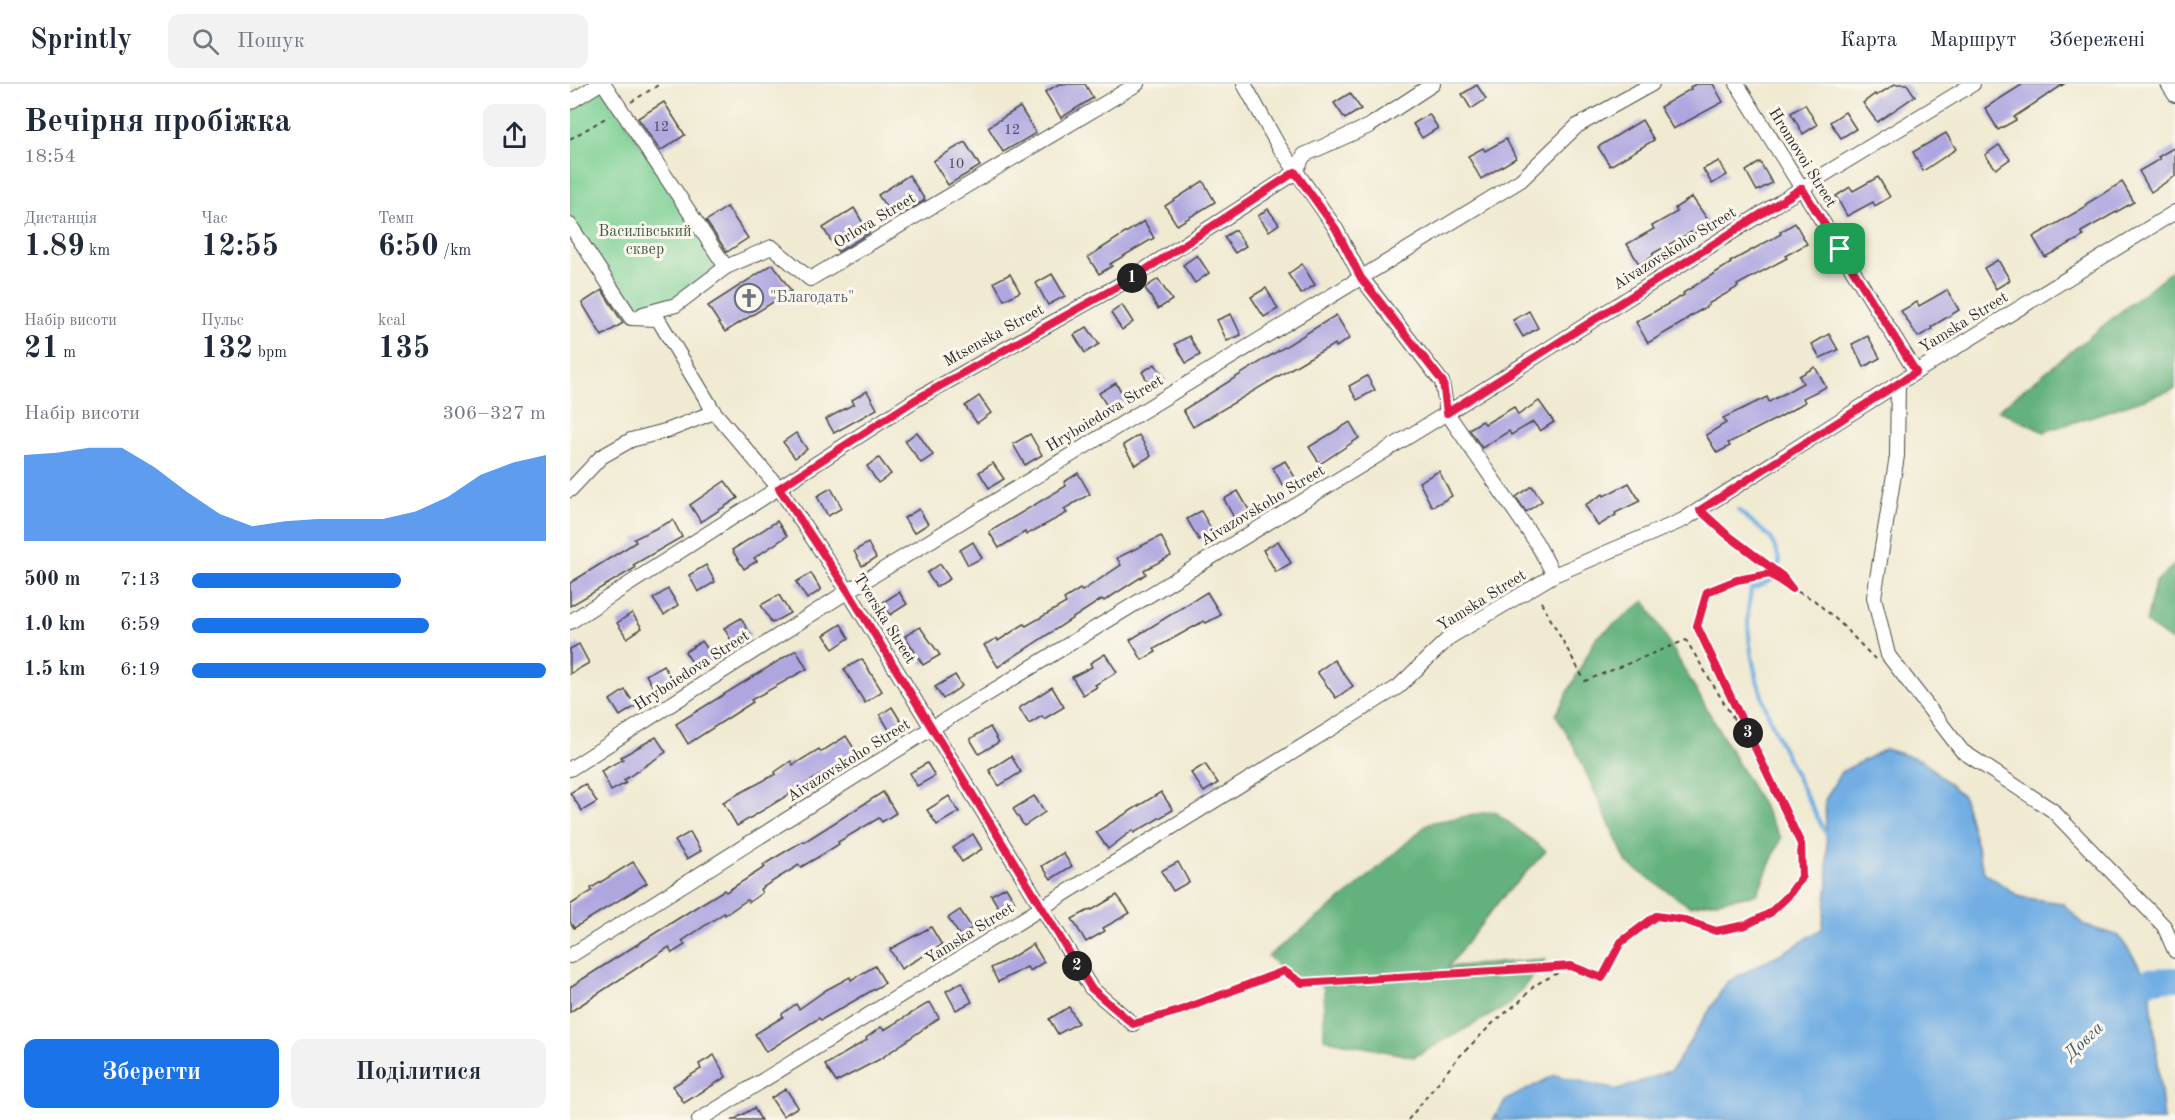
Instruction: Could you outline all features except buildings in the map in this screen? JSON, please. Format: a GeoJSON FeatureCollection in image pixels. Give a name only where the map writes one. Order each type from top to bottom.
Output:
{"type":"FeatureCollection","features":[{"type":"Feature","properties":{"kind":"street"},"geometry":{"type":"LineString","coordinates":[[570,102],[599,84]]}},
{"type":"Feature","properties":{"kind":"street"},"geometry":{"type":"LineString","coordinates":[[604,84],[726,267]]}},
{"type":"Feature","properties":{"kind":"street","name":"Orlova Street"},"geometry":{"type":"LineString","coordinates":[[631,318],[676,305],[726,267],[772,247],[810,279],[1137,84]]}},
{"type":"Feature","properties":{"kind":"street"},"geometry":{"type":"LineString","coordinates":[[1244,84],[1295,172],[1336,229],[1361,278],[1443,382],[1447,413],[1536,542],[1554,576]]}},
{"type":"Feature","properties":{"kind":"street","name":"Mtsenska Street"},"geometry":{"type":"LineString","coordinates":[[570,622],[915,400],[1133,278],[1295,172],[1304,155],[1370,126],[1433,84]]}},
{"type":"Feature","properties":{"kind":"street","name":"Hryboiedova Street"},"geometry":{"type":"LineString","coordinates":[[570,769],[848,591],[1521,180],[1577,126],[1652,84]]}},
{"type":"Feature","properties":{"kind":"street","name":"Hromovoi Street"},"geometry":{"type":"LineString","coordinates":[[1737,84],[1916,372]]}},
{"type":"Feature","properties":{"kind":"street","name":"Aivazovskoho Street"},"geometry":{"type":"LineString","coordinates":[[570,956],[932,728],[1447,413],[1802,188],[1973,84]]}},
{"type":"Feature","properties":{"kind":"street"},"geometry":{"type":"LineString","coordinates":[[2168,84],[2175,95]]}},
{"type":"Feature","properties":{"kind":"street","name":"Yamska Street"},"geometry":{"type":"LineString","coordinates":[[699,1120],[1398,687],[1450,637],[1554,576],[1683,520],[1898,383],[2175,212]]}},
{"type":"Feature","properties":{"kind":"street"},"geometry":{"type":"LineString","coordinates":[[570,225],[631,318]]}},
{"type":"Feature","properties":{"kind":"street","name":"Tverska Street"},"geometry":{"type":"LineString","coordinates":[[631,318],[658,319],[714,412],[779,488],[848,591],[1091,988],[1133,1024]]}},
{"type":"Feature","properties":{"kind":"street"},"geometry":{"type":"LineString","coordinates":[[1898,383],[1897,456],[1874,597],[1888,655],[1962,751],[2052,810],[2164,926],[2175,951]]}},
{"type":"Feature","properties":{"kind":"street"},"geometry":{"type":"LineString","coordinates":[[570,490],[601,457],[630,440],[669,430],[714,412]]}},
{"type":"Feature","properties":{"kind":"path"},"geometry":{"type":"LineString","coordinates":[[1700,510],[1725,533],[1782,576],[1792,589]]}},
{"type":"Feature","properties":{"kind":"path"},"geometry":{"type":"LineString","coordinates":[[1133,1024],[1179,1011],[1284,971],[1302,983],[1571,966],[1602,978],[1621,942],[1656,916],[1684,920],[1716,931],[1746,925],[1770,913],[1788,896],[1802,877],[1801,844],[1697,626],[1707,592],[1737,580],[1770,574],[1814,600],[1878,661]]}},
{"type":"Feature","properties":{"kind":"path"},"geometry":{"type":"LineString","coordinates":[[1533,589],[1585,681],[1686,640],[1770,779]]}},
{"type":"Feature","properties":{"kind":"path"},"geometry":{"type":"LineString","coordinates":[[1408,1120],[1456,1060],[1493,1023],[1520,1001],[1535,985],[1571,966]]}},
{"type":"Feature","properties":{"kind":"green space","name":"Василівський сквер"},"geometry":{"type":"Polygon","coordinates":[[[599,84],[726,267],[676,305],[631,318],[570,225],[570,102],[599,84]]]}},
{"type":"Feature","properties":{"kind":"green space"},"geometry":{"type":"Polygon","coordinates":[[[2175,268],[2175,389],[2044,432],[1998,410],[2175,268]]]}},
{"type":"Feature","properties":{"kind":"green space"},"geometry":{"type":"Polygon","coordinates":[[[2175,564],[2175,643],[2146,623],[2155,583],[2175,564]]]}},
{"type":"Feature","properties":{"kind":"green space"},"geometry":{"type":"Polygon","coordinates":[[[1645,601],[1781,838],[1757,894],[1689,906],[1627,863],[1574,746],[1556,715],[1596,638],[1645,601]]]}},
{"type":"Feature","properties":{"kind":"green space"},"geometry":{"type":"Polygon","coordinates":[[[1494,811],[1546,851],[1500,900],[1448,967],[1546,959],[1509,1005],[1414,1057],[1324,1039],[1324,987],[1284,971],[1268,956],[1352,891],[1429,823],[1494,811]]]}},
{"type":"Feature","properties":{"kind":"water"},"geometry":{"type":"Polygon","coordinates":[[[1885,749],[1922,760],[1963,796],[1984,872],[2020,897],[2062,903],[2086,926],[2119,936],[2149,980],[2164,1120],[1493,1120],[1506,1100],[1555,1075],[1618,1090],[1672,1070],[1727,982],[1822,929],[1828,884],[1825,800],[1841,772],[1885,749]]]}},
{"type":"Feature","properties":{"kind":"waterway"},"geometry":{"type":"LineString","coordinates":[[1738,510],[1771,538],[1780,561],[1770,580],[1751,589],[1748,610],[1751,650],[1757,678],[1775,732],[1826,834]]}},
{"type":"Feature","properties":{"kind":"waterway","name":"Довга"},"geometry":{"type":"LineString","coordinates":[[2126,1001],[2149,980],[2175,979]]}},
{"type":"Feature","properties":{"kind":"place","name":"\"Благодать\""},"geometry":{"type":"Point","coordinates":[749,298]}},
{"type":"Feature","properties":{"kind":"route"},"geometry":{"type":"LineString","coordinates":[[1295,172],[1336,229],[1361,278],[1443,382],[1447,413],[1802,188],[1840,249],[1916,372],[1700,510],[1725,533],[1782,576],[1792,589],[1770,574],[1737,580],[1707,592],[1697,626],[1801,844],[1802,877],[1788,896],[1770,913],[1746,925],[1716,931],[1684,920],[1656,916],[1621,942],[1602,978],[1571,966],[1302,983],[1284,971],[1179,1011],[1133,1024],[1091,988],[848,591],[779,488],[915,400],[1133,278],[1295,172]]}}]}
